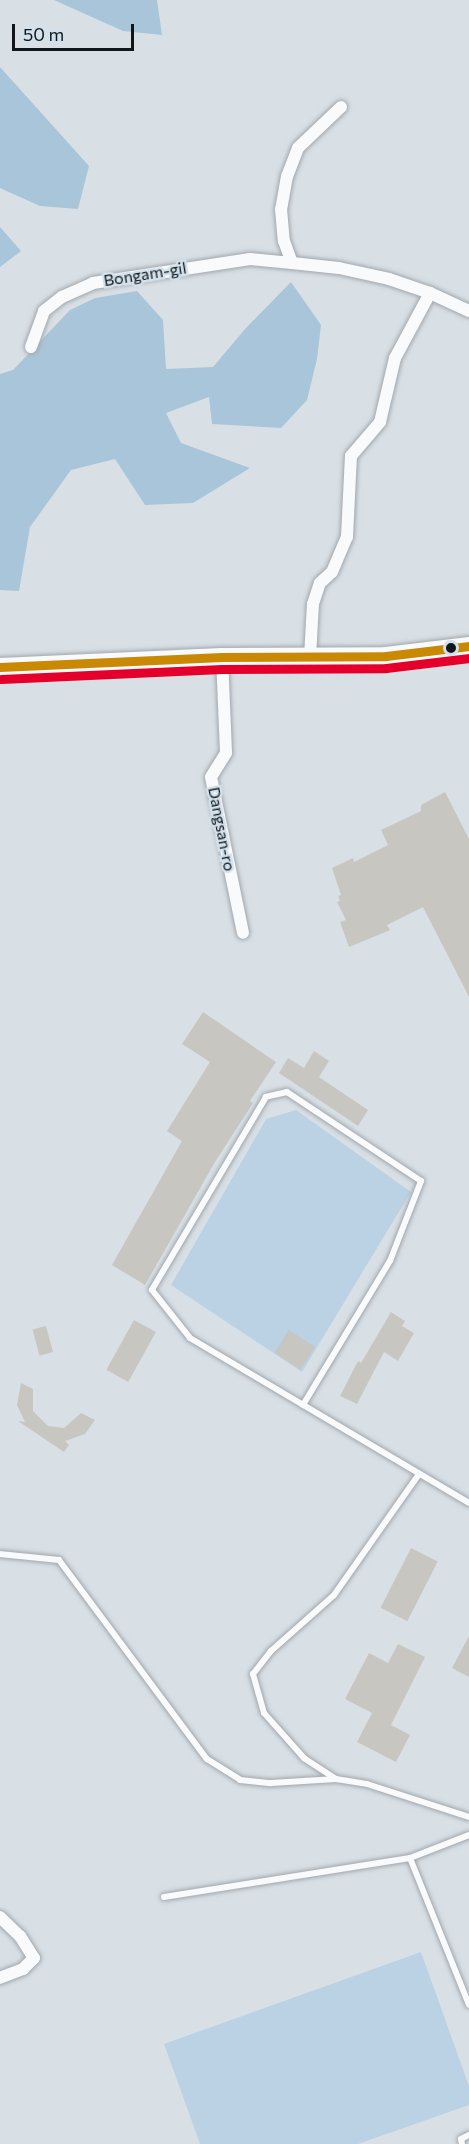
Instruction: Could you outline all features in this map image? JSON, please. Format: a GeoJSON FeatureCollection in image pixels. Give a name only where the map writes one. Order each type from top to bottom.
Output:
{"type":"FeatureCollection","features":[{"type":"Feature","properties":{"kind":"main road"},"geometry":{"type":"LineString","coordinates":[[0,667],[222,657],[386,656],[469,646]]}},
{"type":"Feature","properties":{"kind":"street"},"geometry":{"type":"LineString","coordinates":[[292,263],[284,241],[281,210],[287,176],[298,148],[341,107]]}},
{"type":"Feature","properties":{"kind":"street","name":"Bongam-gil"},"geometry":{"type":"LineString","coordinates":[[31,346],[36,326],[44,311],[62,297],[93,283],[250,259],[339,268],[389,279],[430,293],[469,311]]}},
{"type":"Feature","properties":{"kind":"street"},"geometry":{"type":"LineString","coordinates":[[310,657],[313,604],[320,583],[332,572],[347,537],[351,456],[380,422],[395,358],[430,293]]}},
{"type":"Feature","properties":{"kind":"street","name":"Dangsan-ro"},"geometry":{"type":"LineString","coordinates":[[222,657],[226,753],[211,777],[243,933]]}},
{"type":"Feature","properties":{"kind":"street"},"geometry":{"type":"LineString","coordinates":[[0,1917],[20,1936],[34,1958],[23,1969],[0,1978]]}},
{"type":"Feature","properties":{"kind":"lane"},"geometry":{"type":"LineString","coordinates":[[303,1405],[390,1261],[421,1181],[287,1092],[266,1097],[152,1290],[190,1338],[419,1474],[469,1503]]}},
{"type":"Feature","properties":{"kind":"lane"},"geometry":{"type":"LineString","coordinates":[[336,1779],[304,1758],[264,1713],[253,1674],[271,1651],[334,1595],[419,1474]]}},
{"type":"Feature","properties":{"kind":"lane"},"geometry":{"type":"LineString","coordinates":[[0,1554],[59,1560],[207,1759],[240,1780],[271,1783],[336,1779],[368,1784],[469,1817]]}},
{"type":"Feature","properties":{"kind":"lane"},"geometry":{"type":"LineString","coordinates":[[164,1897],[410,1857],[469,1835]]}},
{"type":"Feature","properties":{"kind":"lane"},"geometry":{"type":"LineString","coordinates":[[410,1857],[469,2005]]}},
{"type":"Feature","properties":{"kind":"lane"},"geometry":{"type":"LineString","coordinates":[[462,2144],[461,2139],[469,2135]]}},
{"type":"Feature","properties":{"kind":"shaded area"},"geometry":{"type":"Polygon","coordinates":[[[54,0],[157,0],[162,35],[123,31],[54,0]]]}},
{"type":"Feature","properties":{"kind":"shaded area"},"geometry":{"type":"Polygon","coordinates":[[[0,67],[89,166],[78,209],[40,206],[0,188],[0,67]]]}},
{"type":"Feature","properties":{"kind":"shaded area"},"geometry":{"type":"Polygon","coordinates":[[[0,227],[21,251],[0,267],[0,227]]]}},
{"type":"Feature","properties":{"kind":"shaded area"},"geometry":{"type":"Polygon","coordinates":[[[291,282],[321,325],[317,359],[307,400],[281,428],[212,424],[209,397],[166,413],[181,443],[250,468],[193,503],[145,505],[115,459],[71,470],[30,527],[19,591],[0,590],[0,374],[13,370],[70,310],[95,298],[137,291],[163,320],[166,369],[213,367],[245,329],[291,282]]]}},
{"type":"Feature","properties":{"kind":"shaded area"},"geometry":{"type":"Polygon","coordinates":[[[296,1110],[411,1192],[302,1372],[171,1285],[266,1119],[296,1110]]]}},
{"type":"Feature","properties":{"kind":"shaded area"},"geometry":{"type":"Polygon","coordinates":[[[421,1952],[469,2086],[469,2105],[358,2144],[200,2144],[164,2044],[421,1952]]]}},
{"type":"Feature","properties":{"kind":"building"},"geometry":{"type":"Polygon","coordinates":[[[445,792],[469,839],[469,997],[423,907],[387,925],[390,930],[349,947],[340,922],[346,920],[337,902],[340,901],[338,896],[341,895],[332,868],[353,858],[354,862],[388,845],[381,830],[421,811],[421,805],[445,792]]]}},
{"type":"Feature","properties":{"kind":"building"},"geometry":{"type":"Polygon","coordinates":[[[203,1012],[276,1062],[250,1101],[253,1103],[215,1162],[145,1285],[112,1265],[182,1141],[167,1131],[210,1062],[182,1044],[203,1012]]]}},
{"type":"Feature","properties":{"kind":"building"},"geometry":{"type":"Polygon","coordinates":[[[314,1051],[329,1061],[319,1077],[368,1110],[358,1126],[279,1073],[288,1058],[304,1068],[314,1051]]]}},
{"type":"Feature","properties":{"kind":"building"},"geometry":{"type":"Polygon","coordinates":[[[391,1312],[405,1321],[402,1326],[414,1333],[398,1361],[384,1352],[357,1404],[340,1396],[358,1361],[361,1363],[391,1312]]]}},
{"type":"Feature","properties":{"kind":"building"},"geometry":{"type":"Polygon","coordinates":[[[134,1320],[156,1332],[128,1382],[106,1370],[134,1320]]]}},
{"type":"Feature","properties":{"kind":"building"},"geometry":{"type":"Polygon","coordinates":[[[46,1326],[53,1352],[39,1356],[32,1330],[46,1326]]]}},
{"type":"Feature","properties":{"kind":"building"},"geometry":{"type":"Polygon","coordinates":[[[289,1330],[315,1347],[300,1370],[274,1353],[289,1330]]]}},
{"type":"Feature","properties":{"kind":"building"},"geometry":{"type":"Polygon","coordinates":[[[21,1383],[33,1389],[33,1411],[48,1426],[64,1428],[81,1413],[95,1420],[85,1434],[65,1441],[69,1445],[64,1452],[18,1421],[25,1422],[17,1405],[21,1383]]]}},
{"type":"Feature","properties":{"kind":"building"},"geometry":{"type":"Polygon","coordinates":[[[411,1548],[438,1562],[407,1621],[381,1608],[411,1548]]]}},
{"type":"Feature","properties":{"kind":"building"},"geometry":{"type":"Polygon","coordinates":[[[469,1636],[469,1677],[452,1668],[469,1636]]]}},
{"type":"Feature","properties":{"kind":"building"},"geometry":{"type":"Polygon","coordinates":[[[398,1644],[425,1657],[391,1725],[410,1735],[396,1762],[357,1742],[372,1713],[345,1699],[369,1653],[388,1663],[398,1644]]]}},
{"type":"Feature","properties":{"kind":"transit line"},"geometry":{"type":"LineString","coordinates":[[0,667],[222,657],[386,656],[469,646]]}},
{"type":"Feature","properties":{"kind":"transit line"},"geometry":{"type":"LineString","coordinates":[[1,679],[222,669],[386,668],[469,658]]}}]}
